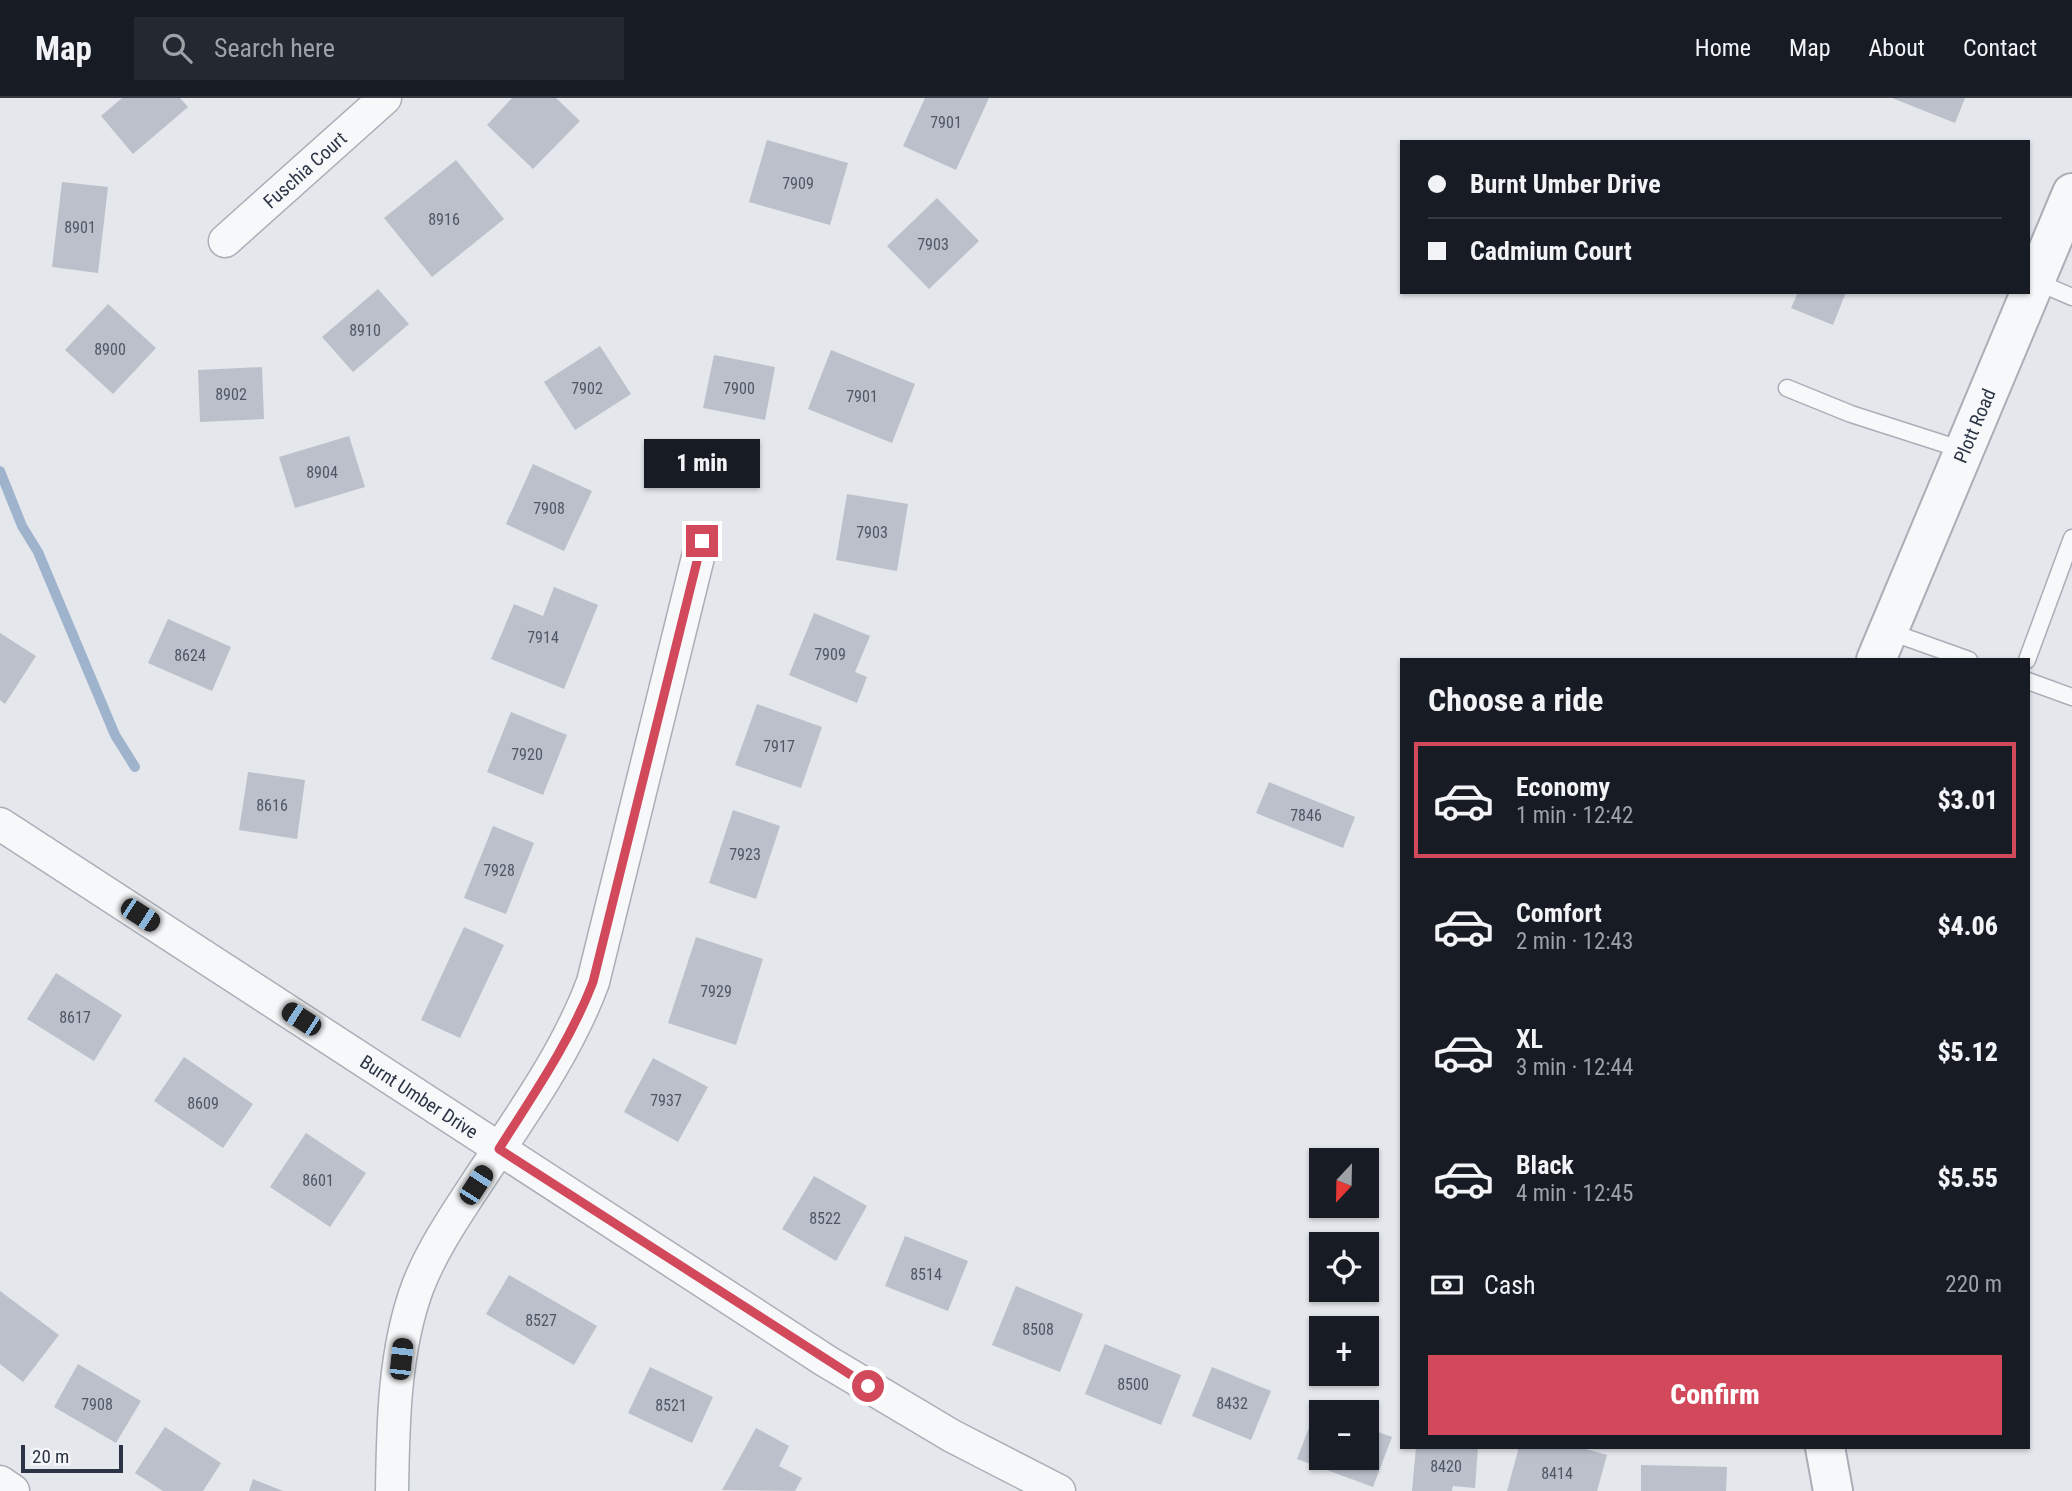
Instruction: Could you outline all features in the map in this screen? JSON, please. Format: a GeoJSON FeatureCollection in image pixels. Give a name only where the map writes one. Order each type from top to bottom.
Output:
{"type":"FeatureCollection","features":[{"type":"Feature","properties":{"kind":"street","name":"Fuschia Court"},"geometry":{"type":"LineString","coordinates":[[225,241],[385,98]]}},
{"type":"Feature","properties":{"kind":"street","name":"Plott Road"},"geometry":{"type":"LineString","coordinates":[[2030,293],[2072,193]]}},
{"type":"Feature","properties":{"kind":"street","name":"Plott Road"},"geometry":{"type":"LineString","coordinates":[[1882,645],[2029,294]]}},
{"type":"Feature","properties":{"kind":"street"},"geometry":{"type":"LineString","coordinates":[[391,1491],[393,1431],[404,1337],[419,1285],[452,1222],[581,1014],[593,982],[702,541]]}},
{"type":"Feature","properties":{"kind":"street","name":"Burnt Umber Drive"},"geometry":{"type":"LineString","coordinates":[[0,824],[826,1361],[952,1436],[1059,1491]]}},
{"type":"Feature","properties":{"kind":"street"},"geometry":{"type":"LineString","coordinates":[[1825,1449],[1833,1491]]}},
{"type":"Feature","properties":{"kind":"street"},"geometry":{"type":"LineString","coordinates":[[0,1482],[13,1491]]}},
{"type":"Feature","properties":{"kind":"lane"},"geometry":{"type":"LineString","coordinates":[[2035,281],[2072,297]]}},
{"type":"Feature","properties":{"kind":"lane"},"geometry":{"type":"LineString","coordinates":[[1787,388],[1851,414],[1963,450]]}},
{"type":"Feature","properties":{"kind":"lane"},"geometry":{"type":"LineString","coordinates":[[2028,658],[2072,538]]}},
{"type":"Feature","properties":{"kind":"lane"},"geometry":{"type":"LineString","coordinates":[[1882,645],[1957,658]]}},
{"type":"Feature","properties":{"kind":"lane"},"geometry":{"type":"LineString","coordinates":[[2030,682],[2072,697]]}},
{"type":"Feature","properties":{"kind":"building"},"geometry":{"type":"Polygon","coordinates":[[[122,98],[180,98],[188,107],[133,154],[101,116],[122,98]]]}},
{"type":"Feature","properties":{"kind":"building"},"geometry":{"type":"Polygon","coordinates":[[[512,98],[556,98],[580,121],[533,169],[487,125],[512,98]]]}},
{"type":"Feature","properties":{"kind":"building"},"geometry":{"type":"Polygon","coordinates":[[[925,98],[989,98],[956,170],[903,146],[925,98]]]}},
{"type":"Feature","properties":{"kind":"building"},"geometry":{"type":"Polygon","coordinates":[[[1892,98],[1965,98],[1955,123],[1892,98]]]}},
{"type":"Feature","properties":{"kind":"building"},"geometry":{"type":"Polygon","coordinates":[[[767,140],[848,163],[830,225],[749,202],[767,140]]]}},
{"type":"Feature","properties":{"kind":"building"},"geometry":{"type":"Polygon","coordinates":[[[456,160],[504,219],[432,277],[384,218],[456,160]]]}},
{"type":"Feature","properties":{"kind":"building"},"geometry":{"type":"Polygon","coordinates":[[[62,182],[108,187],[98,273],[52,267],[62,182]]]}},
{"type":"Feature","properties":{"kind":"building"},"geometry":{"type":"Polygon","coordinates":[[[937,198],[979,241],[929,289],[887,246],[937,198]]]}},
{"type":"Feature","properties":{"kind":"building"},"geometry":{"type":"Polygon","coordinates":[[[378,289],[409,324],[353,372],[322,337],[378,289]]]}},
{"type":"Feature","properties":{"kind":"building"},"geometry":{"type":"Polygon","coordinates":[[[1797,294],[1845,294],[1833,325],[1791,308],[1797,294]]]}},
{"type":"Feature","properties":{"kind":"building"},"geometry":{"type":"Polygon","coordinates":[[[108,304],[156,348],[113,394],[65,350],[108,304]]]}},
{"type":"Feature","properties":{"kind":"building"},"geometry":{"type":"Polygon","coordinates":[[[600,346],[631,394],[575,430],[544,382],[600,346]]]}},
{"type":"Feature","properties":{"kind":"building"},"geometry":{"type":"Polygon","coordinates":[[[831,350],[915,384],[892,443],[808,409],[831,350]]]}},
{"type":"Feature","properties":{"kind":"building"},"geometry":{"type":"Polygon","coordinates":[[[714,355],[775,367],[765,420],[703,408],[714,355]]]}},
{"type":"Feature","properties":{"kind":"building"},"geometry":{"type":"Polygon","coordinates":[[[262,367],[264,419],[200,422],[198,370],[262,367]]]}},
{"type":"Feature","properties":{"kind":"building"},"geometry":{"type":"Polygon","coordinates":[[[349,436],[365,487],[295,508],[279,457],[349,436]]]}},
{"type":"Feature","properties":{"kind":"building"},"geometry":{"type":"Polygon","coordinates":[[[533,464],[592,491],[564,551],[506,524],[533,464]]]}},
{"type":"Feature","properties":{"kind":"building"},"geometry":{"type":"Polygon","coordinates":[[[847,494],[908,504],[897,571],[836,560],[847,494]]]}},
{"type":"Feature","properties":{"kind":"building"},"geometry":{"type":"Polygon","coordinates":[[[554,587],[598,605],[564,689],[491,659],[514,604],[543,616],[554,587]]]}},
{"type":"Feature","properties":{"kind":"building"},"geometry":{"type":"Polygon","coordinates":[[[814,613],[870,636],[855,672],[867,677],[857,703],[789,675],[814,613]]]}},
{"type":"Feature","properties":{"kind":"building"},"geometry":{"type":"Polygon","coordinates":[[[168,619],[231,647],[212,691],[148,663],[168,619]]]}},
{"type":"Feature","properties":{"kind":"building"},"geometry":{"type":"Polygon","coordinates":[[[0,633],[36,656],[5,704],[0,700],[0,633]]]}},
{"type":"Feature","properties":{"kind":"building"},"geometry":{"type":"Polygon","coordinates":[[[757,704],[822,727],[801,788],[735,765],[757,704]]]}},
{"type":"Feature","properties":{"kind":"building"},"geometry":{"type":"Polygon","coordinates":[[[511,712],[567,735],[543,795],[487,772],[511,712]]]}},
{"type":"Feature","properties":{"kind":"building"},"geometry":{"type":"Polygon","coordinates":[[[248,772],[305,780],[297,839],[239,830],[248,772]]]}},
{"type":"Feature","properties":{"kind":"building"},"geometry":{"type":"Polygon","coordinates":[[[1269,782],[1355,817],[1343,848],[1256,813],[1269,782]]]}},
{"type":"Feature","properties":{"kind":"building"},"geometry":{"type":"Polygon","coordinates":[[[733,810],[780,826],[756,899],[709,883],[733,810]]]}},
{"type":"Feature","properties":{"kind":"building"},"geometry":{"type":"Polygon","coordinates":[[[493,826],[534,843],[506,914],[464,898],[493,826]]]}},
{"type":"Feature","properties":{"kind":"building"},"geometry":{"type":"Polygon","coordinates":[[[464,927],[504,945],[460,1038],[421,1020],[464,927]]]}},
{"type":"Feature","properties":{"kind":"building"},"geometry":{"type":"Polygon","coordinates":[[[696,937],[763,959],[736,1045],[668,1023],[696,937]]]}},
{"type":"Feature","properties":{"kind":"building"},"geometry":{"type":"Polygon","coordinates":[[[56,973],[122,1015],[94,1061],[27,1019],[56,973]]]}},
{"type":"Feature","properties":{"kind":"building"},"geometry":{"type":"Polygon","coordinates":[[[184,1057],[253,1104],[223,1148],[154,1101],[184,1057]]]}},
{"type":"Feature","properties":{"kind":"building"},"geometry":{"type":"Polygon","coordinates":[[[653,1058],[708,1087],[678,1142],[624,1112],[653,1058]]]}},
{"type":"Feature","properties":{"kind":"building"},"geometry":{"type":"Polygon","coordinates":[[[306,1133],[366,1173],[330,1227],[270,1187],[306,1133]]]}},
{"type":"Feature","properties":{"kind":"building"},"geometry":{"type":"Polygon","coordinates":[[[814,1176],[867,1206],[836,1261],[782,1229],[814,1176]]]}},
{"type":"Feature","properties":{"kind":"building"},"geometry":{"type":"Polygon","coordinates":[[[905,1236],[968,1261],[948,1311],[885,1286],[905,1236]]]}},
{"type":"Feature","properties":{"kind":"building"},"geometry":{"type":"Polygon","coordinates":[[[509,1275],[597,1326],[574,1365],[486,1314],[509,1275]]]}},
{"type":"Feature","properties":{"kind":"building"},"geometry":{"type":"Polygon","coordinates":[[[1016,1286],[1083,1314],[1060,1372],[992,1345],[1016,1286]]]}},
{"type":"Feature","properties":{"kind":"building"},"geometry":{"type":"Polygon","coordinates":[[[0,1291],[59,1335],[23,1382],[0,1364],[0,1291]]]}},
{"type":"Feature","properties":{"kind":"building"},"geometry":{"type":"Polygon","coordinates":[[[1105,1344],[1181,1375],[1161,1425],[1085,1394],[1105,1344]]]}},
{"type":"Feature","properties":{"kind":"building"},"geometry":{"type":"Polygon","coordinates":[[[78,1364],[141,1401],[116,1443],[54,1407],[78,1364]]]}},
{"type":"Feature","properties":{"kind":"building"},"geometry":{"type":"Polygon","coordinates":[[[650,1367],[713,1397],[692,1443],[628,1413],[650,1367]]]}},
{"type":"Feature","properties":{"kind":"building"},"geometry":{"type":"Polygon","coordinates":[[[1212,1367],[1271,1391],[1251,1440],[1192,1416],[1212,1367]]]}},
{"type":"Feature","properties":{"kind":"building"},"geometry":{"type":"Polygon","coordinates":[[[165,1427],[221,1463],[203,1491],[163,1491],[135,1473],[165,1427]]]}},
{"type":"Feature","properties":{"kind":"building"},"geometry":{"type":"Polygon","coordinates":[[[1309,1427],[1309,1463],[1297,1459],[1309,1427]]]}},
{"type":"Feature","properties":{"kind":"building"},"geometry":{"type":"Polygon","coordinates":[[[756,1428],[789,1446],[779,1466],[802,1478],[795,1491],[722,1490],[756,1428]]]}},
{"type":"Feature","properties":{"kind":"building"},"geometry":{"type":"Polygon","coordinates":[[[1379,1432],[1392,1437],[1373,1487],[1327,1470],[1379,1470],[1379,1432]]]}},
{"type":"Feature","properties":{"kind":"building"},"geometry":{"type":"Polygon","coordinates":[[[1416,1449],[1478,1449],[1475,1488],[1453,1486],[1452,1491],[1412,1491],[1416,1449]]]}},
{"type":"Feature","properties":{"kind":"building"},"geometry":{"type":"Polygon","coordinates":[[[1518,1449],[1586,1449],[1607,1455],[1597,1491],[1507,1491],[1518,1449]]]}},
{"type":"Feature","properties":{"kind":"building"},"geometry":{"type":"Polygon","coordinates":[[[1641,1465],[1727,1467],[1726,1491],[1641,1491],[1641,1465]]]}},
{"type":"Feature","properties":{"kind":"building"},"geometry":{"type":"Polygon","coordinates":[[[253,1479],[283,1491],[249,1491],[253,1479]]]}},
{"type":"Feature","properties":{"kind":"waterway"},"geometry":{"type":"LineString","coordinates":[[0,471],[22,526],[38,552],[115,735],[135,767]]}},
{"type":"Feature","properties":{"kind":"route"},"geometry":{"type":"LineString","coordinates":[[702,541],[593,982],[581,1014],[563,1047],[499,1149],[868,1386]]}}]}
